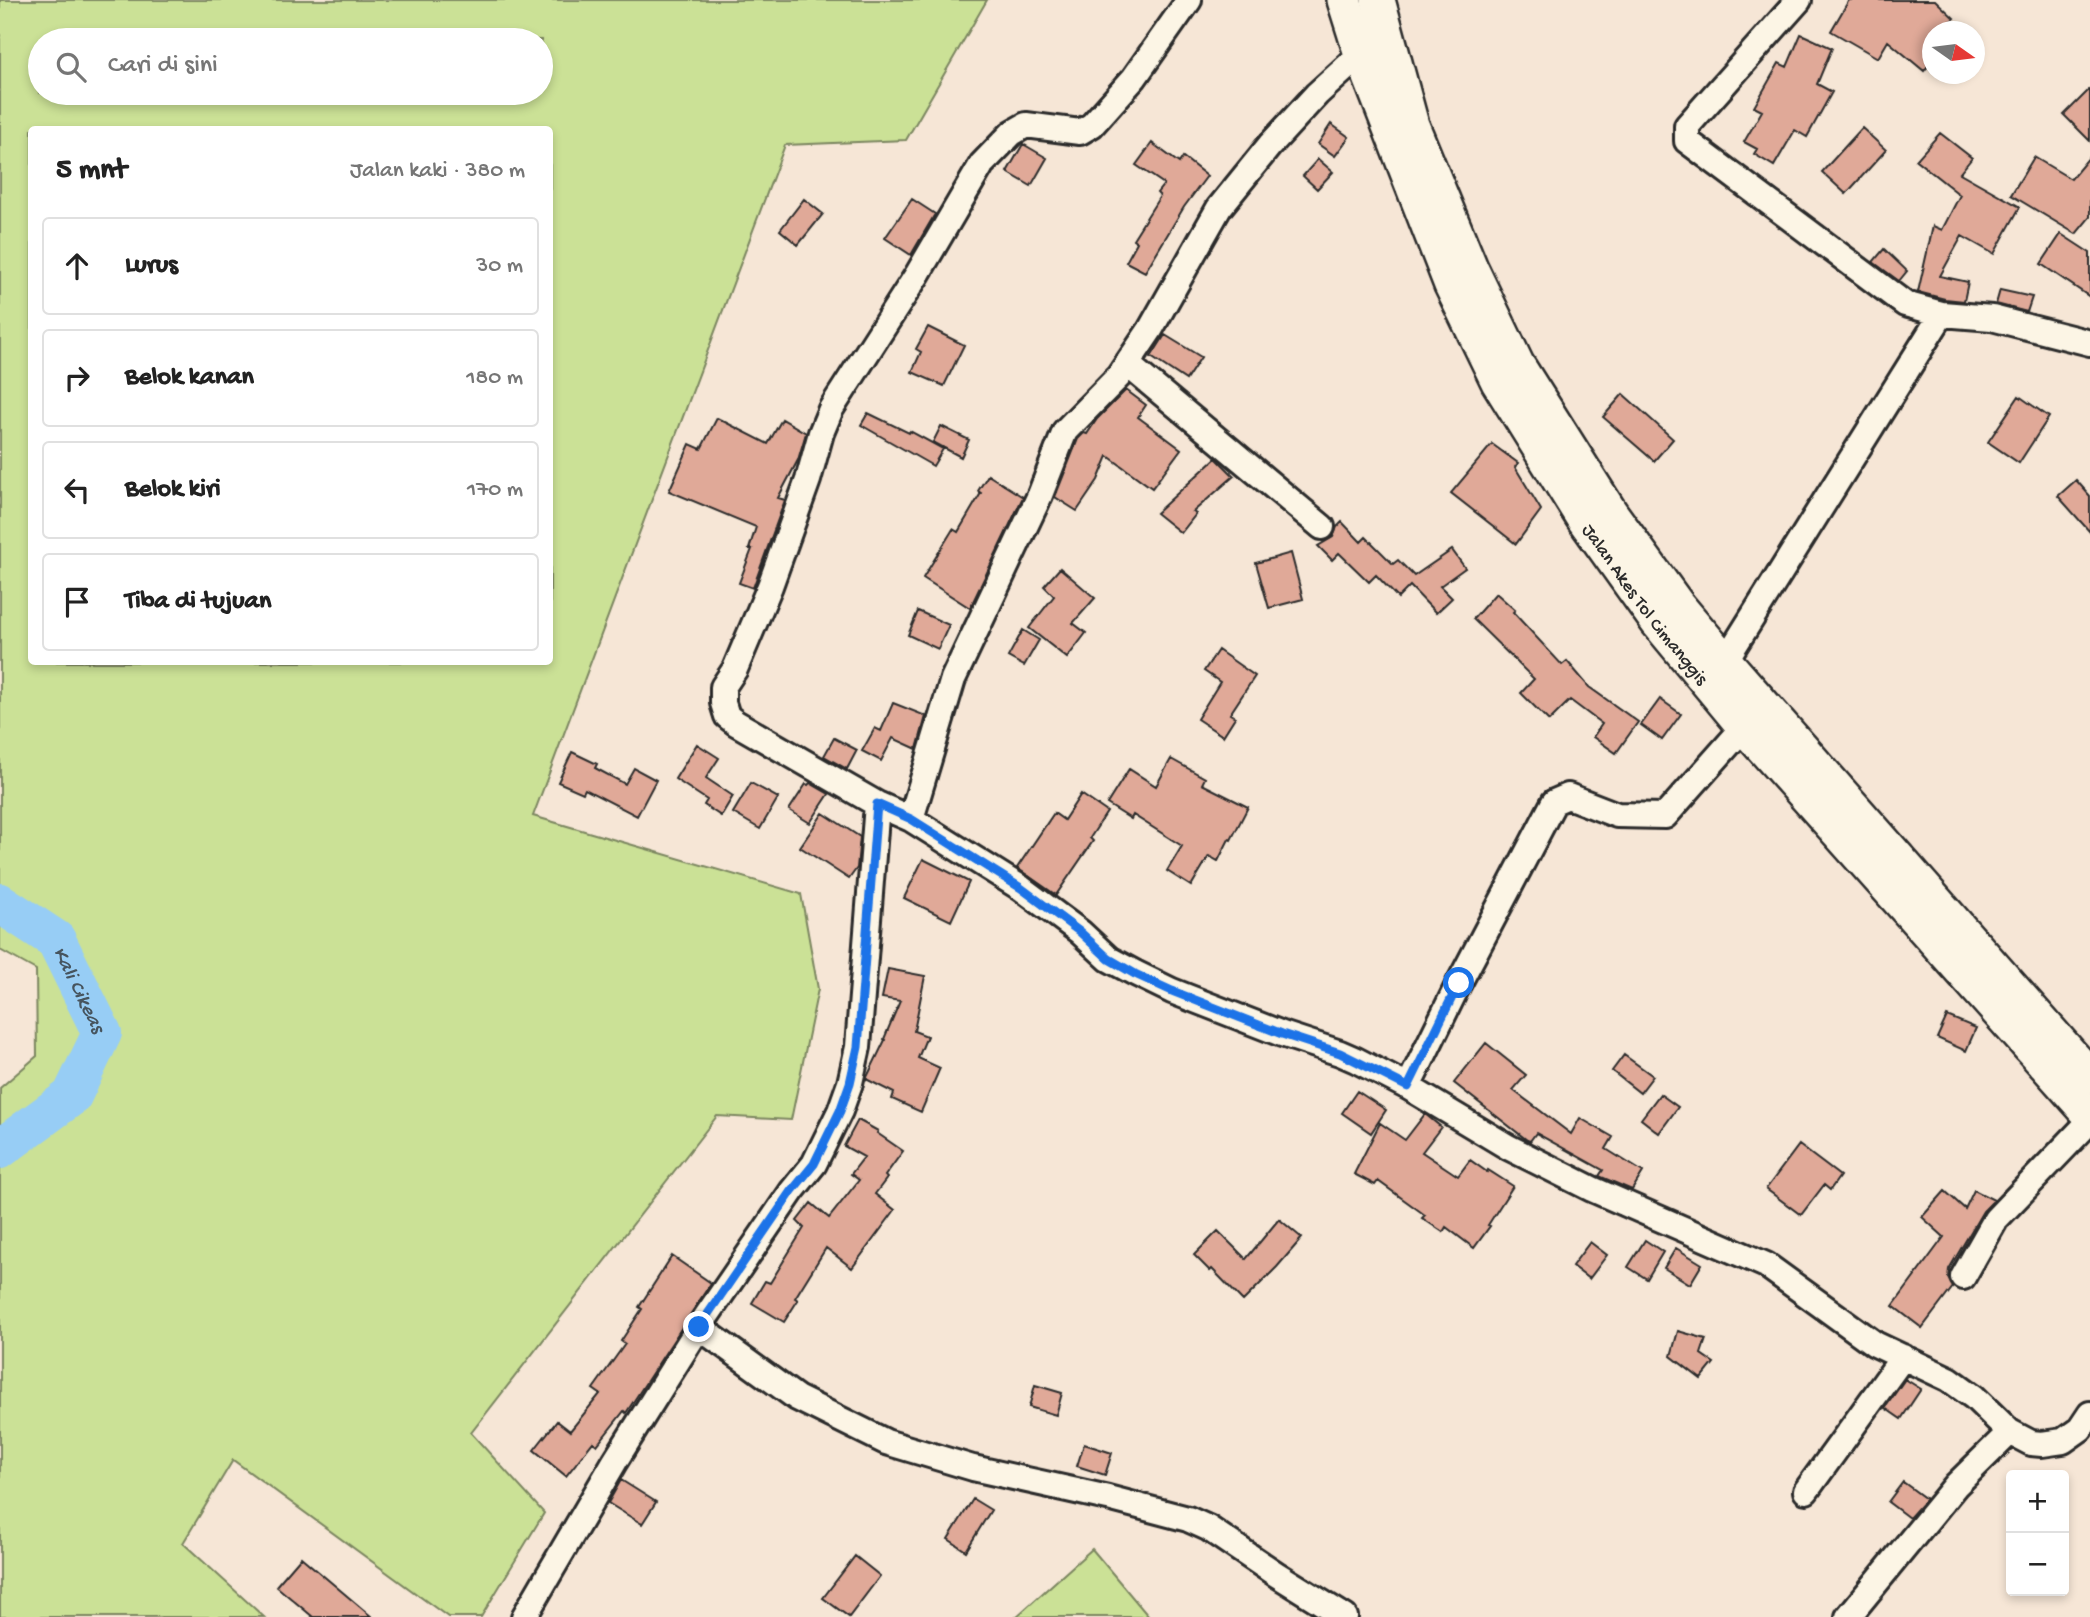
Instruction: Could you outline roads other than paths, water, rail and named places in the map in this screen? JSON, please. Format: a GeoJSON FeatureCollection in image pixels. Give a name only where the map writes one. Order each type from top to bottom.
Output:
{"type":"FeatureCollection","features":[{"type":"Feature","properties":{"kind":"main road","name":"Jalan Akes Tol Cimanggis"},"geometry":{"type":"LineString","coordinates":[[1344,0],[1361,54],[1451,285],[1499,382],[1582,517],[1667,613],[1725,662],[2090,1076]]}},
{"type":"Feature","properties":{"kind":"main road","name":"Jalan Akes Tol Cimanggis"},"geometry":{"type":"LineString","coordinates":[[1378,0],[1412,125],[1471,268],[1517,364],[1611,513],[1667,613],[1744,727],[2090,1118]]}},
{"type":"Feature","properties":{"kind":"street"},"geometry":{"type":"LineString","coordinates":[[1189,0],[1134,78],[1091,125],[1080,132],[1026,125],[1012,133],[982,164],[917,275],[831,409],[771,586],[734,669],[723,687],[723,703],[727,716],[877,804],[911,819],[1021,888],[1080,932],[1109,959],[1135,974],[1282,1034],[1340,1053],[1408,1087],[1508,1147],[1591,1189],[1766,1265],[1875,1343],[1957,1385],[1974,1397],[2010,1432],[2031,1443],[2063,1441],[2087,1425]]}},
{"type":"Feature","properties":{"kind":"street"},"geometry":{"type":"LineString","coordinates":[[1799,0],[1687,126],[1687,141],[1905,304],[1942,314],[1992,318],[2090,343]]}},
{"type":"Feature","properties":{"kind":"street"},"geometry":{"type":"LineString","coordinates":[[911,819],[953,679],[1040,495],[1065,431],[1119,376],[1150,330],[1219,208],[1270,145],[1317,94],[1361,54]]}},
{"type":"Feature","properties":{"kind":"street"},"geometry":{"type":"LineString","coordinates":[[1725,662],[1942,314]]}},
{"type":"Feature","properties":{"kind":"street"},"geometry":{"type":"LineString","coordinates":[[1127,364],[1322,527]]}},
{"type":"Feature","properties":{"kind":"street"},"geometry":{"type":"LineString","coordinates":[[1408,1087],[1554,802],[1568,796],[1617,816],[1665,816],[1744,727]]}},
{"type":"Feature","properties":{"kind":"street"},"geometry":{"type":"LineString","coordinates":[[524,1617],[615,1461],[699,1327],[792,1191],[814,1164],[840,1111],[858,1047],[877,804]]}},
{"type":"Feature","properties":{"kind":"street"},"geometry":{"type":"LineString","coordinates":[[1963,1277],[1996,1219],[2090,1118]]}},
{"type":"Feature","properties":{"kind":"street"},"geometry":{"type":"LineString","coordinates":[[699,1327],[797,1398],[886,1442],[973,1468],[1188,1519],[1208,1528],[1345,1617]]}},
{"type":"Feature","properties":{"kind":"street"},"geometry":{"type":"LineString","coordinates":[[1806,1491],[1903,1357]]}},
{"type":"Feature","properties":{"kind":"street"},"geometry":{"type":"LineString","coordinates":[[1848,1617],[1956,1485],[2010,1432]]}},
{"type":"Feature","properties":{"kind":"waterway","name":"Kali Cikeas"},"geometry":{"type":"LineString","coordinates":[[0,903],[56,940],[102,1033],[72,1096],[0,1149]]}}]}
